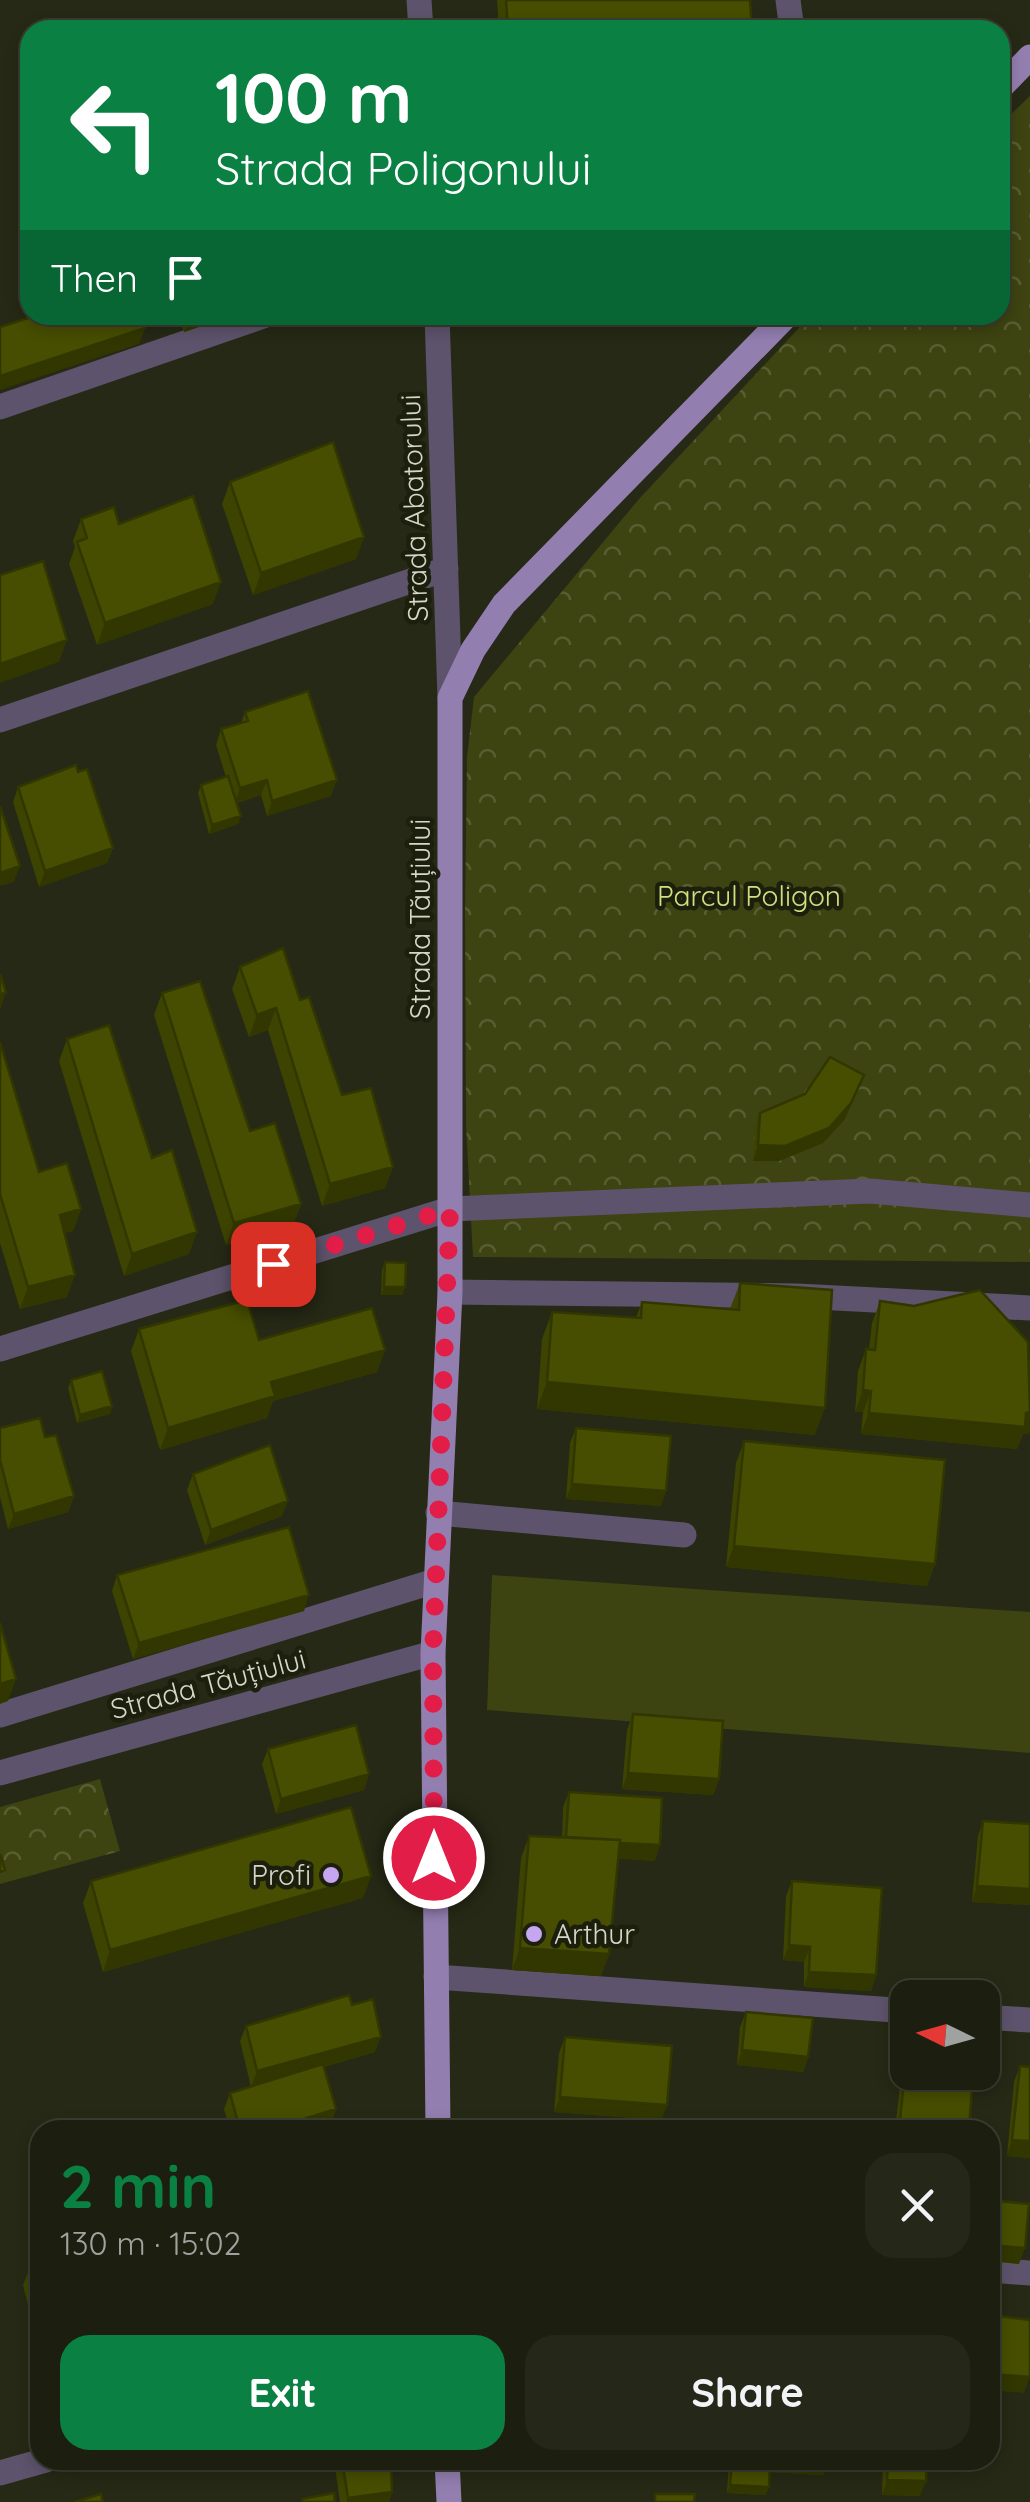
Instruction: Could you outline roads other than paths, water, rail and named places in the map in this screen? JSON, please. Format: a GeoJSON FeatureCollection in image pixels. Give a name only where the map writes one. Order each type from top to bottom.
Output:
{"type":"FeatureCollection","features":[{"type":"Feature","properties":{"kind":"main road"},"geometry":{"type":"LineString","coordinates":[[1010,78],[1030,57]]}},
{"type":"Feature","properties":{"kind":"main road","name":"Strada Tăuțiului"},"geometry":{"type":"LineString","coordinates":[[438,2120],[433,1653],[450,1292],[450,698],[473,650],[504,604],[777,325]]}},
{"type":"Feature","properties":{"kind":"main road"},"geometry":{"type":"LineString","coordinates":[[447,2470],[449,2502]]}},
{"type":"Feature","properties":{"kind":"street"},"geometry":{"type":"LineString","coordinates":[[0,407],[237,325]]}},
{"type":"Feature","properties":{"kind":"street","name":"Strada Abatorului"},"geometry":{"type":"LineString","coordinates":[[438,325],[450,698]]}},
{"type":"Feature","properties":{"kind":"street"},"geometry":{"type":"LineString","coordinates":[[0,720],[446,569]]}},
{"type":"Feature","properties":{"kind":"street"},"geometry":{"type":"LineString","coordinates":[[0,1349],[450,1209],[870,1190],[1030,1205]]}},
{"type":"Feature","properties":{"kind":"street"},"geometry":{"type":"LineString","coordinates":[[450,1292],[796,1296],[1030,1308]]}},
{"type":"Feature","properties":{"kind":"street"},"geometry":{"type":"LineString","coordinates":[[438,1514],[684,1535]]}},
{"type":"Feature","properties":{"kind":"street"},"geometry":{"type":"LineString","coordinates":[[0,1715],[436,1581]]}},
{"type":"Feature","properties":{"kind":"street","name":"Strada Tăuțiului"},"geometry":{"type":"LineString","coordinates":[[0,1773],[433,1653]]}},
{"type":"Feature","properties":{"kind":"street"},"geometry":{"type":"LineString","coordinates":[[436,1978],[890,2010]]}},
{"type":"Feature","properties":{"kind":"street"},"geometry":{"type":"LineString","coordinates":[[1000,2018],[1030,2020]]}},
{"type":"Feature","properties":{"kind":"street"},"geometry":{"type":"LineString","coordinates":[[1000,2271],[1030,2273]]}},
{"type":"Feature","properties":{"kind":"street"},"geometry":{"type":"LineString","coordinates":[[0,2473],[30,2465]]}},
{"type":"Feature","properties":{"kind":"place","name":"Profi"},"geometry":{"type":"Point","coordinates":[331,1875]}},
{"type":"Feature","properties":{"kind":"place","name":"Arthur"},"geometry":{"type":"Point","coordinates":[534,1934]}},
{"type":"Feature","properties":{"kind":"park label","name":"Parcul Poligon"},"geometry":{"type":"Point","coordinates":[749,896]}}]}
